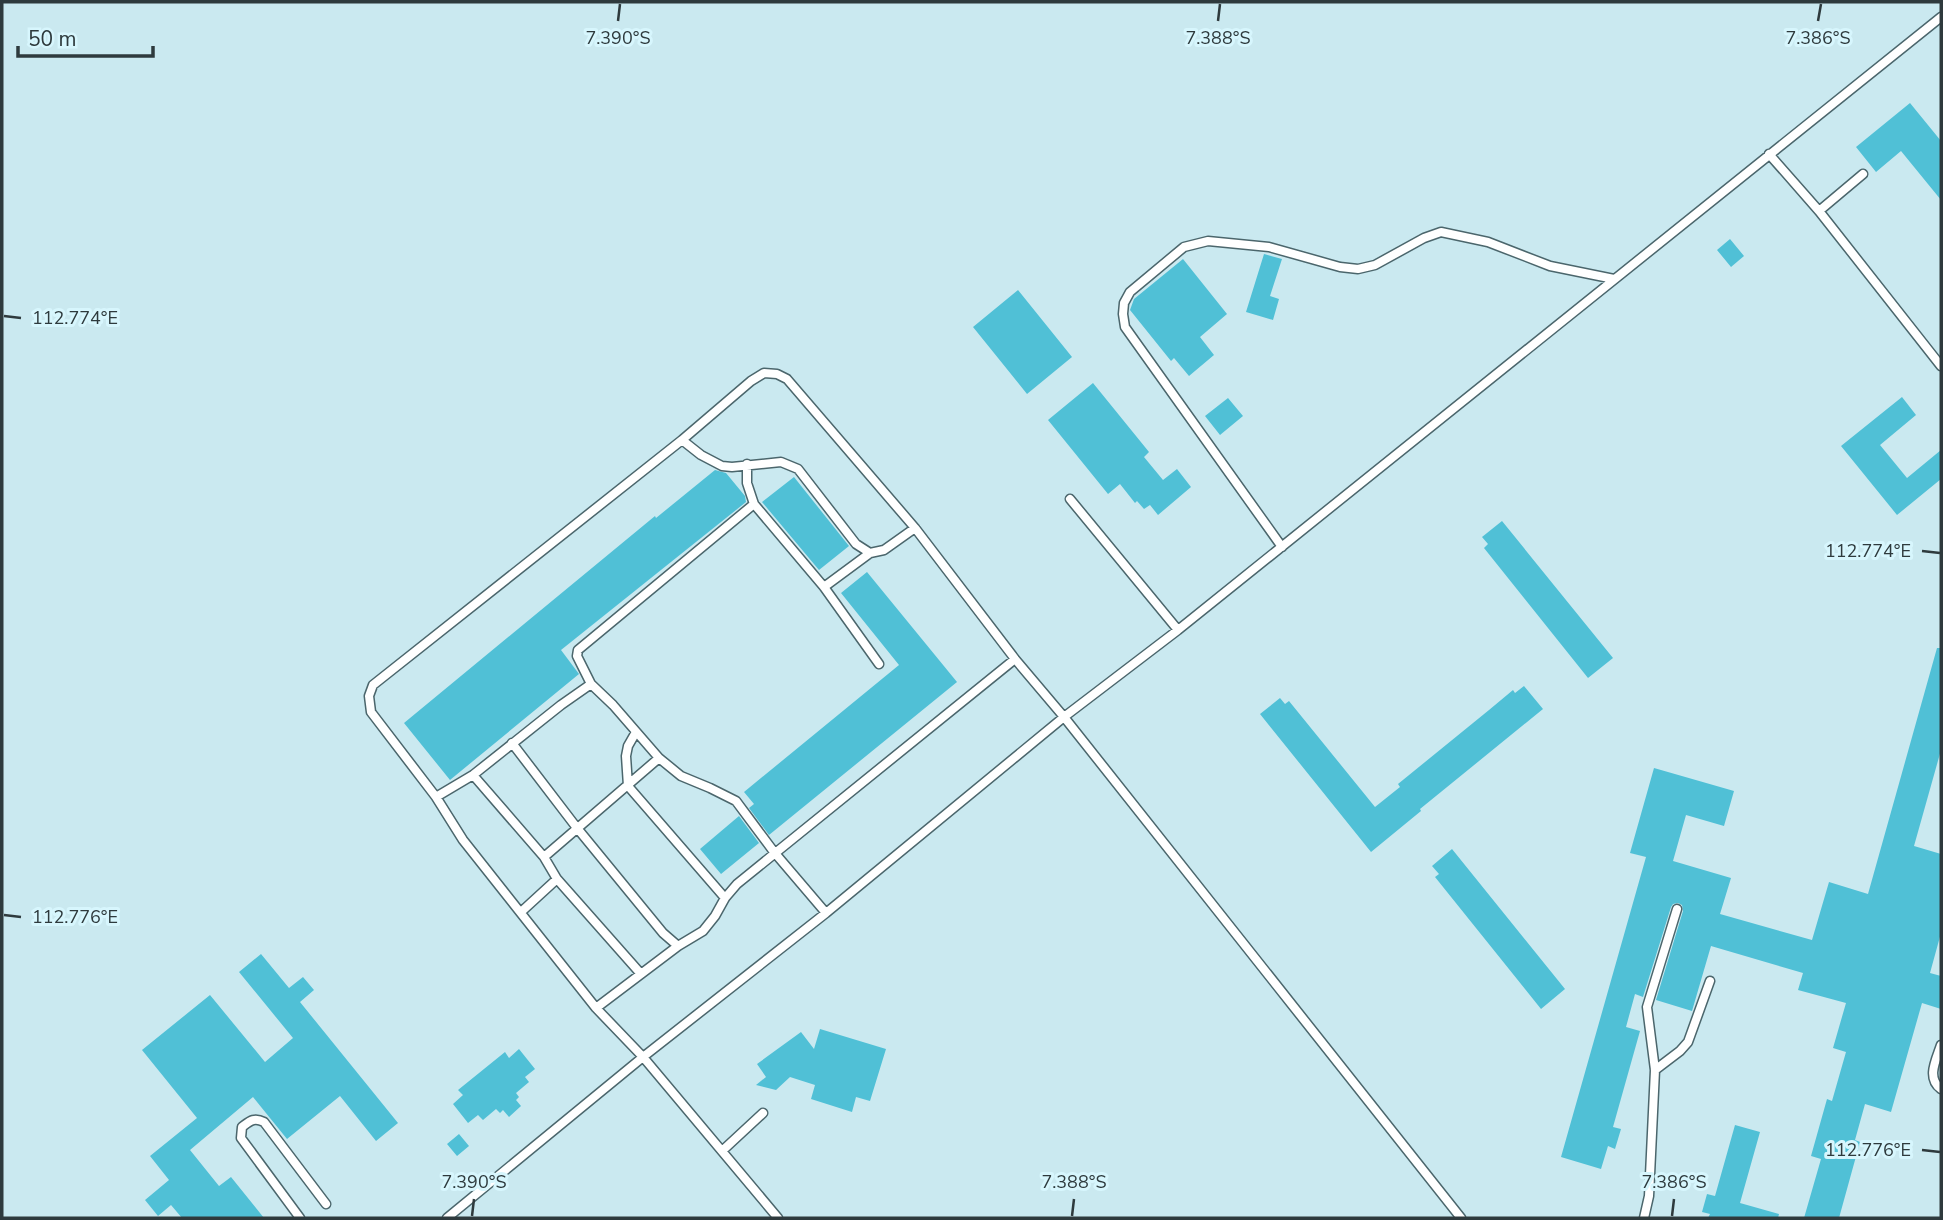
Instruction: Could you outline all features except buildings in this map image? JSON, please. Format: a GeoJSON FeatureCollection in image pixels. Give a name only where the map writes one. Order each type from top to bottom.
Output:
{"type":"FeatureCollection","features":[{"type":"Feature","properties":{"kind":"lane"},"geometry":{"type":"LineString","coordinates":[[447,1218],[1065,717],[1282,547],[1941,17]]}},
{"type":"Feature","properties":{"kind":"lane"},"geometry":{"type":"LineString","coordinates":[[1769,154],[1819,211],[1941,366]]}},
{"type":"Feature","properties":{"kind":"lane"},"geometry":{"type":"LineString","coordinates":[[1819,211],[1864,174]]}},
{"type":"Feature","properties":{"kind":"lane"},"geometry":{"type":"LineString","coordinates":[[1282,547],[1125,327],[1124,303],[1130,292],[1184,247],[1208,241],[1259,246],[1340,267],[1358,269],[1375,265],[1424,238],[1441,232],[1488,242],[1550,266],[1614,279]]}},
{"type":"Feature","properties":{"kind":"lane"},"geometry":{"type":"LineString","coordinates":[[778,1218],[643,1057],[596,1008],[463,841],[436,797],[371,712],[369,696],[373,685],[764,373],[777,374],[787,380],[915,528],[1015,659],[1065,717],[1461,1218]]}},
{"type":"Feature","properties":{"kind":"lane"},"geometry":{"type":"LineString","coordinates":[[682,440],[701,455],[722,466],[781,462],[798,469],[856,544],[870,553]]}},
{"type":"Feature","properties":{"kind":"lane"},"geometry":{"type":"LineString","coordinates":[[747,464],[747,483],[754,504],[824,587],[879,664]]}},
{"type":"Feature","properties":{"kind":"lane"},"geometry":{"type":"LineString","coordinates":[[1070,499],[1178,630]]}},
{"type":"Feature","properties":{"kind":"lane"},"geometry":{"type":"LineString","coordinates":[[754,504],[578,650],[577,656],[592,684],[659,758],[681,776],[736,801],[774,852],[826,913]]}},
{"type":"Feature","properties":{"kind":"lane"},"geometry":{"type":"LineString","coordinates":[[824,587],[870,553],[884,550],[915,528]]}},
{"type":"Feature","properties":{"kind":"lane"},"geometry":{"type":"LineString","coordinates":[[596,1008],[678,946],[703,931],[737,884],[1015,659]]}},
{"type":"Feature","properties":{"kind":"lane"},"geometry":{"type":"LineString","coordinates":[[436,797],[473,775],[561,705],[592,684]]}},
{"type":"Feature","properties":{"kind":"lane"},"geometry":{"type":"LineString","coordinates":[[636,732],[625,756],[628,786],[725,898]]}},
{"type":"Feature","properties":{"kind":"lane"},"geometry":{"type":"LineString","coordinates":[[512,743],[577,828],[663,933],[678,946]]}},
{"type":"Feature","properties":{"kind":"lane"},"geometry":{"type":"LineString","coordinates":[[544,857],[659,758]]}},
{"type":"Feature","properties":{"kind":"lane"},"geometry":{"type":"LineString","coordinates":[[473,775],[544,857],[557,879],[641,974]]}},
{"type":"Feature","properties":{"kind":"lane"},"geometry":{"type":"LineString","coordinates":[[522,912],[557,879]]}},
{"type":"Feature","properties":{"kind":"lane"},"geometry":{"type":"LineString","coordinates":[[1644,1218],[1648,1196],[1655,1070],[1647,1007],[1677,909]]}},
{"type":"Feature","properties":{"kind":"lane"},"geometry":{"type":"LineString","coordinates":[[1655,1070],[1688,1042],[1710,981]]}},
{"type":"Feature","properties":{"kind":"lane"},"geometry":{"type":"LineString","coordinates":[[1941,1045],[1932,1077],[1941,1089]]}},
{"type":"Feature","properties":{"kind":"lane"},"geometry":{"type":"LineString","coordinates":[[722,1151],[763,1112]]}},
{"type":"Feature","properties":{"kind":"lane"},"geometry":{"type":"LineString","coordinates":[[300,1218],[240,1138],[242,1127],[251,1120],[264,1122],[326,1204]]}}]}
